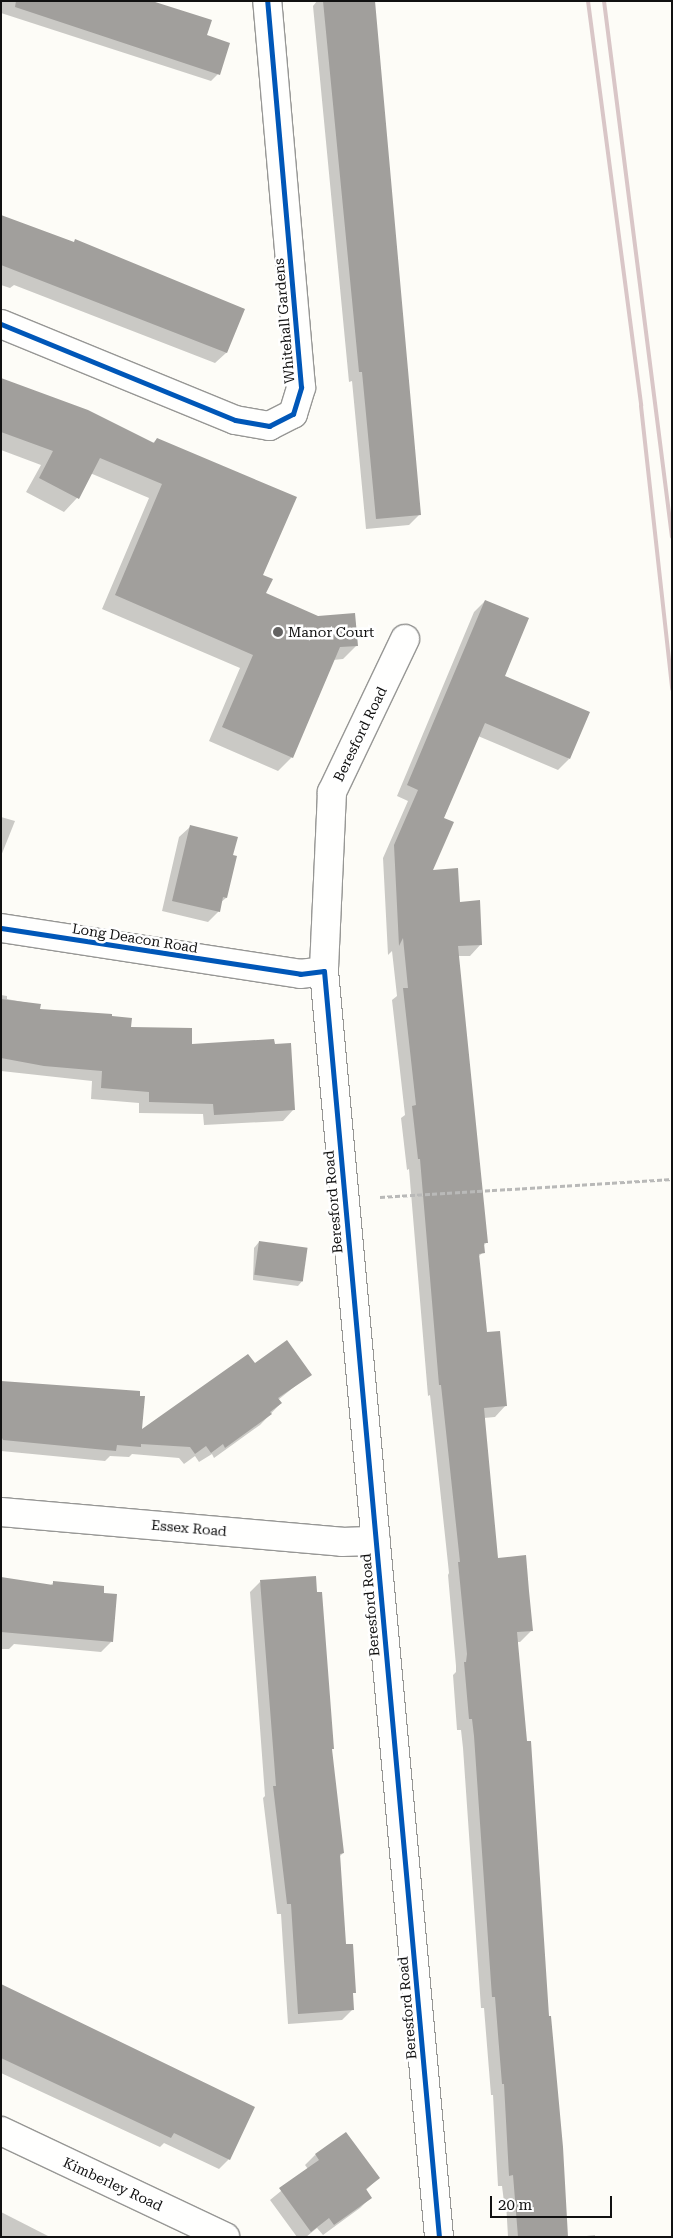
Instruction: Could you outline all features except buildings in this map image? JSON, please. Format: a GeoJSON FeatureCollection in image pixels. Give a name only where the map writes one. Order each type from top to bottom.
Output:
{"type":"FeatureCollection","features":[{"type":"Feature","properties":{"kind":"street","name":"Whitehall Gardens"},"geometry":{"type":"LineString","coordinates":[[1,324],[235,420],[269,426],[293,414],[301,388],[267,1]]}},
{"type":"Feature","properties":{"kind":"street","name":"Beresford Road"},"geometry":{"type":"LineString","coordinates":[[405,639],[332,792],[324,971],[439,2237]]}},
{"type":"Feature","properties":{"kind":"street","name":"Long Deacon Road"},"geometry":{"type":"LineString","coordinates":[[1,928],[300,974],[324,971]]}},
{"type":"Feature","properties":{"kind":"street","name":"Essex Road"},"geometry":{"type":"LineString","coordinates":[[1,1512],[342,1542],[376,1541]]}},
{"type":"Feature","properties":{"kind":"street","name":"Kimberley Road"},"geometry":{"type":"LineString","coordinates":[[1,2131],[225,2237]]}},
{"type":"Feature","properties":{"kind":"path"},"geometry":{"type":"LineString","coordinates":[[385,1197],[672,1179]]}},
{"type":"Feature","properties":{"kind":"railway"},"geometry":{"type":"LineString","coordinates":[[588,1],[641,406],[672,689]]}},
{"type":"Feature","properties":{"kind":"railway"},"geometry":{"type":"LineString","coordinates":[[604,1],[672,537]]}},
{"type":"Feature","properties":{"kind":"cycle path"},"geometry":{"type":"LineString","coordinates":[[1,324],[235,420],[269,426],[293,414],[301,387],[267,1]]}},
{"type":"Feature","properties":{"kind":"cycle path"},"geometry":{"type":"LineString","coordinates":[[1,928],[300,974],[324,971],[439,2237]]}},
{"type":"Feature","properties":{"kind":"place","name":"Manor Court"},"geometry":{"type":"Point","coordinates":[278,632]}}]}
